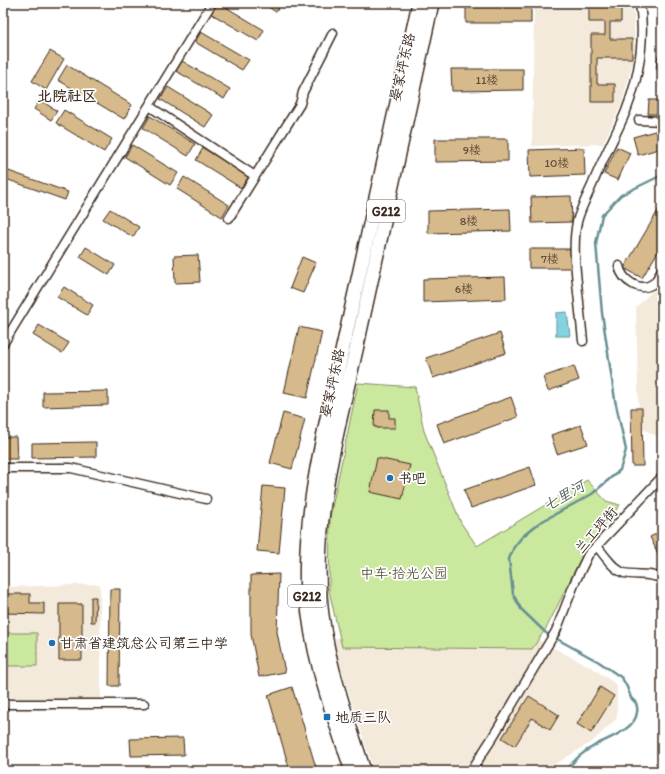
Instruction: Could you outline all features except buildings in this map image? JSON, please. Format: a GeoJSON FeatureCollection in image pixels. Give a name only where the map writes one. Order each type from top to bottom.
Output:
{"type":"FeatureCollection","features":[{"type":"Feature","properties":{"kind":"highway","name":"晏家坪东路"},"geometry":{"type":"LineString","coordinates":[[364,771],[330,664],[317,631],[307,595],[308,529],[313,492],[328,417],[419,3]]}},
{"type":"Feature","properties":{"kind":"highway","name":"晏家坪东路"},"geometry":{"type":"LineString","coordinates":[[352,771],[319,667],[317,631],[320,530],[325,494],[432,3]]}},
{"type":"Feature","properties":{"kind":"street"},"geometry":{"type":"LineString","coordinates":[[3,344],[212,3]]}},
{"type":"Feature","properties":{"kind":"street"},"geometry":{"type":"LineString","coordinates":[[583,340],[576,267],[575,245],[577,222],[597,172],[626,111],[635,82],[641,40],[640,3]]}},
{"type":"Feature","properties":{"kind":"street"},"geometry":{"type":"LineString","coordinates":[[229,218],[300,104],[303,92],[332,33]]}},
{"type":"Feature","properties":{"kind":"street"},"geometry":{"type":"LineString","coordinates":[[149,106],[255,176]]}},
{"type":"Feature","properties":{"kind":"street"},"geometry":{"type":"LineString","coordinates":[[640,120],[662,121]]}},
{"type":"Feature","properties":{"kind":"street"},"geometry":{"type":"LineString","coordinates":[[619,266],[622,274],[628,281],[640,286],[652,284],[662,269]]}},
{"type":"Feature","properties":{"kind":"street"},"geometry":{"type":"LineString","coordinates":[[3,468],[72,468],[206,499]]}},
{"type":"Feature","properties":{"kind":"street","name":"兰工坪街"},"geometry":{"type":"LineString","coordinates":[[471,771],[556,631],[575,582],[588,555],[662,478]]}},
{"type":"Feature","properties":{"kind":"street"},"geometry":{"type":"LineString","coordinates":[[597,546],[616,568],[624,573],[643,574],[662,579]]}},
{"type":"Feature","properties":{"kind":"street"},"geometry":{"type":"LineString","coordinates":[[3,704],[144,704]]}},
{"type":"Feature","properties":{"kind":"street"},"geometry":{"type":"LineString","coordinates":[[657,771],[662,764]]}},
{"type":"Feature","properties":{"kind":"shaded area"},"geometry":{"type":"Polygon","coordinates":[[[534,3],[632,3],[634,16],[635,53],[622,103],[603,144],[532,146],[534,3]]]}},
{"type":"Feature","properties":{"kind":"shaded area"},"geometry":{"type":"Polygon","coordinates":[[[662,282],[662,439],[639,427],[636,307],[662,282]]]}},
{"type":"Feature","properties":{"kind":"shaded area","name":"甘肃省建筑总公司第三中学"},"geometry":{"type":"Polygon","coordinates":[[[100,584],[101,699],[3,701],[3,587],[100,584]]]}},
{"type":"Feature","properties":{"kind":"shaded area"},"geometry":{"type":"Polygon","coordinates":[[[520,631],[591,667],[617,685],[617,718],[593,741],[544,771],[374,771],[336,653],[335,638],[513,645],[520,631]]]}},
{"type":"Feature","properties":{"kind":"green space","name":"中车·拾光公园"},"geometry":{"type":"Polygon","coordinates":[[[358,383],[415,387],[424,431],[461,523],[477,546],[587,480],[606,501],[620,505],[586,548],[547,627],[532,649],[342,647],[329,591],[330,517],[358,383]]]}},
{"type":"Feature","properties":{"kind":"green space"},"geometry":{"type":"Polygon","coordinates":[[[3,633],[37,633],[37,666],[3,666],[3,633]]]}},
{"type":"Feature","properties":{"kind":"water"},"geometry":{"type":"Polygon","coordinates":[[[567,312],[570,336],[556,336],[556,313],[567,312]]]}},
{"type":"Feature","properties":{"kind":"waterway","name":"七里河"},"geometry":{"type":"LineString","coordinates":[[566,771],[575,760],[586,751],[620,733],[632,724],[635,718],[637,705],[631,698],[622,678],[599,662],[546,633],[521,609],[513,594],[509,559],[514,547],[522,537],[539,523],[592,494],[620,470],[626,450],[615,400],[602,313],[596,243],[602,215],[621,195],[662,175]]}},
{"type":"Feature","properties":{"kind":"place","name":"书吧"},"geometry":{"type":"Point","coordinates":[390,478]}},
{"type":"Feature","properties":{"kind":"place","name":"甘肃省建筑总公司第三中学"},"geometry":{"type":"Point","coordinates":[52,643]}},
{"type":"Feature","properties":{"kind":"place","name":"地质三队"},"geometry":{"type":"Point","coordinates":[327,717]}},
{"type":"Feature","properties":{"kind":"district","name":"北院社区"},"geometry":{"type":"Point","coordinates":[67,96]}}]}
